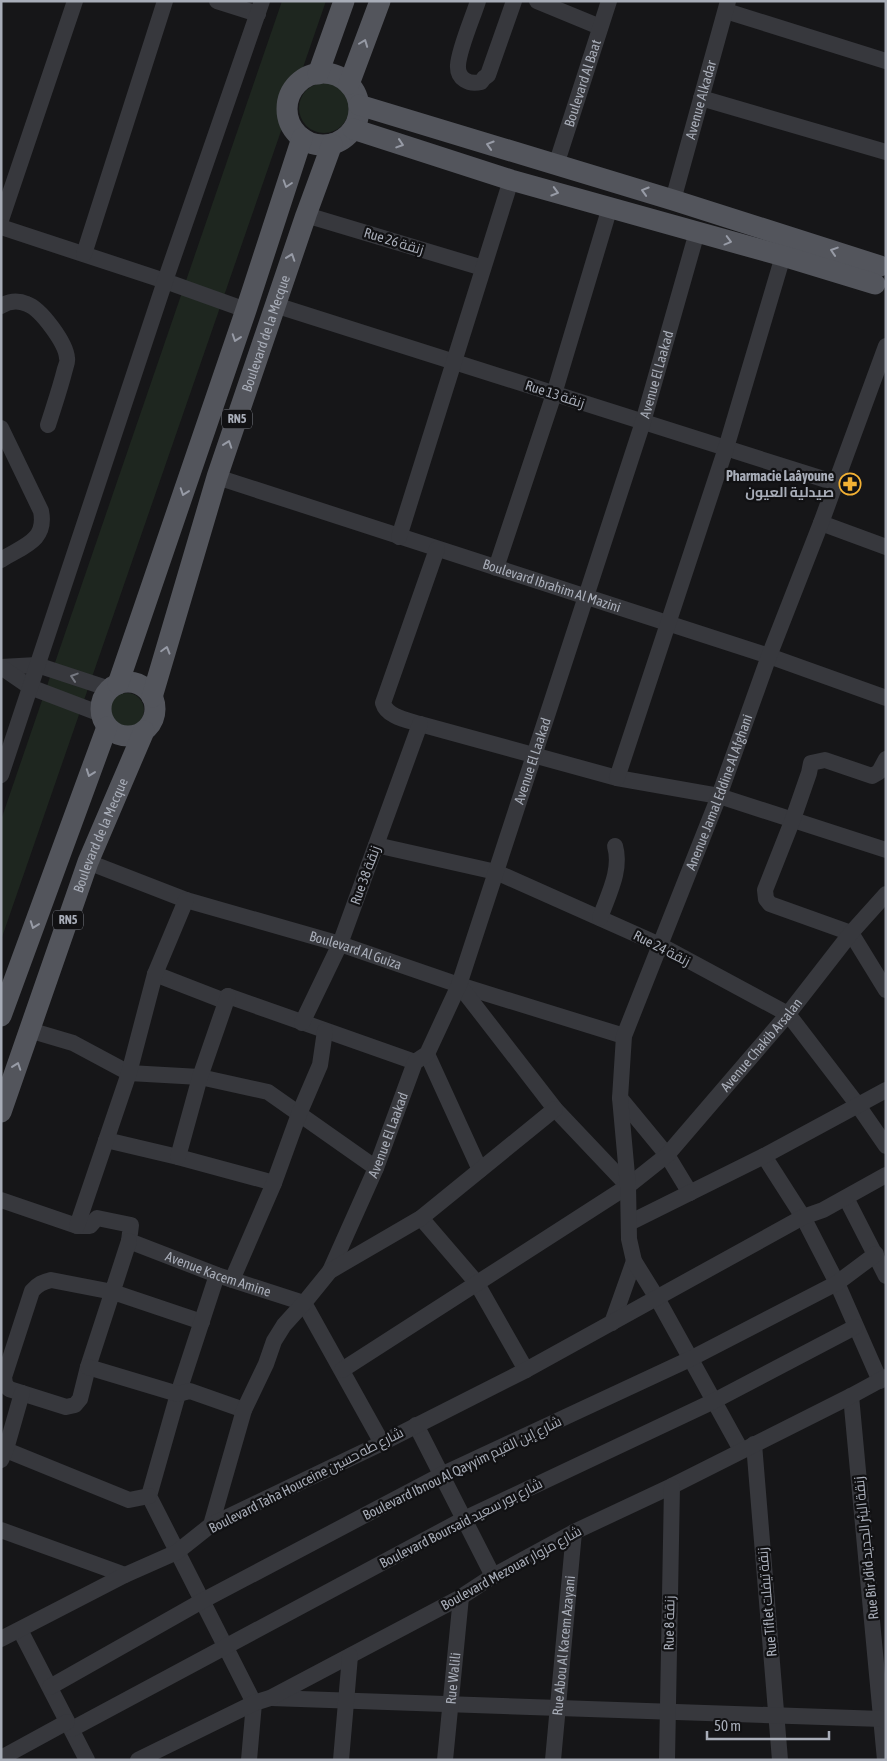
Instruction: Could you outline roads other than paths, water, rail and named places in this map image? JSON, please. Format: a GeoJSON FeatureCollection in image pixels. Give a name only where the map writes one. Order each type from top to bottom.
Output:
{"type":"FeatureCollection","features":[{"type":"Feature","properties":{"kind":"main road"},"geometry":{"type":"LineString","coordinates":[[318,74],[344,1]]}},
{"type":"Feature","properties":{"kind":"main road"},"geometry":{"type":"LineString","coordinates":[[349,84],[380,1]]}},
{"type":"Feature","properties":{"kind":"main road"},"geometry":{"type":"LineString","coordinates":[[329,74],[340,77],[349,84],[354,90],[359,105],[359,113],[354,129],[340,141],[322,145],[311,143],[302,138],[293,129],[289,118],[288,106],[291,94],[297,84],[307,77],[329,74]]}},
{"type":"Feature","properties":{"kind":"main road"},"geometry":{"type":"LineString","coordinates":[[359,105],[673,200],[882,277]]}},
{"type":"Feature","properties":{"kind":"main road"},"geometry":{"type":"LineString","coordinates":[[354,129],[511,180],[783,256],[882,277]]}},
{"type":"Feature","properties":{"kind":"main road","name":"Boulevard de la Mecque"},"geometry":{"type":"LineString","coordinates":[[114,686],[246,310],[302,138]]}},
{"type":"Feature","properties":{"kind":"main road","name":"Boulevard de la Mecque"},"geometry":{"type":"LineString","coordinates":[[152,697],[217,477],[332,144]]}},
{"type":"Feature","properties":{"kind":"main road"},"geometry":{"type":"LineString","coordinates":[[114,686],[126,682],[141,686],[152,697]]}},
{"type":"Feature","properties":{"kind":"main road","name":"RN5"},"geometry":{"type":"LineString","coordinates":[[1,1016],[104,721],[101,705],[104,696],[114,686]]}},
{"type":"Feature","properties":{"kind":"main road","name":"RN5"},"geometry":{"type":"LineString","coordinates":[[144,731],[153,719],[155,712],[152,697]]}},
{"type":"Feature","properties":{"kind":"main road"},"geometry":{"type":"LineString","coordinates":[[104,721],[113,732],[129,737],[144,731]]}},
{"type":"Feature","properties":{"kind":"main road","name":"Boulevard de la Mecque"},"geometry":{"type":"LineString","coordinates":[[1,1112],[88,862],[144,731]]}},
{"type":"Feature","properties":{"kind":"street"},"geometry":{"type":"LineString","coordinates":[[1,220],[75,1]]}},
{"type":"Feature","properties":{"kind":"street"},"geometry":{"type":"LineString","coordinates":[[84,254],[165,1]]}},
{"type":"Feature","properties":{"kind":"street"},"geometry":{"type":"LineString","coordinates":[[1,775],[8,730],[30,687],[165,281],[260,8],[217,1]]}},
{"type":"Feature","properties":{"kind":"street"},"geometry":{"type":"LineString","coordinates":[[478,1],[458,65],[461,76],[465,81],[474,84],[481,82],[488,75],[514,1]]}},
{"type":"Feature","properties":{"kind":"street"},"geometry":{"type":"LineString","coordinates":[[537,1],[600,27]]}},
{"type":"Feature","properties":{"kind":"street","name":"Boulevard Al Baat"},"geometry":{"type":"LineString","coordinates":[[556,165],[608,1]]}},
{"type":"Feature","properties":{"kind":"street"},"geometry":{"type":"LineString","coordinates":[[727,6],[886,61]]}},
{"type":"Feature","properties":{"kind":"street","name":"Avenue Alkadar"},"geometry":{"type":"LineString","coordinates":[[673,200],[727,6]]}},
{"type":"Feature","properties":{"kind":"street"},"geometry":{"type":"LineString","coordinates":[[701,98],[886,152]]}},
{"type":"Feature","properties":{"kind":"street"},"geometry":{"type":"LineString","coordinates":[[399,537],[511,180]]}},
{"type":"Feature","properties":{"kind":"street"},"geometry":{"type":"LineString","coordinates":[[496,568],[554,394],[610,207]]}},
{"type":"Feature","properties":{"kind":"street","name":"Rue 26 زنقة"},"geometry":{"type":"LineString","coordinates":[[306,215],[483,268]]}},
{"type":"Feature","properties":{"kind":"street"},"geometry":{"type":"LineString","coordinates":[[1,227],[246,310]]}},
{"type":"Feature","properties":{"kind":"street","name":"Avenue El Laakad"},"geometry":{"type":"LineString","coordinates":[[330,1271],[376,1168],[421,1058],[459,985],[643,422],[697,232]]}},
{"type":"Feature","properties":{"kind":"street"},"geometry":{"type":"LineString","coordinates":[[617,778],[726,448],[783,256]]}},
{"type":"Feature","properties":{"kind":"street"},"geometry":{"type":"LineString","coordinates":[[1,306],[8,302],[19,301],[29,304],[46,319],[58,336],[67,358],[60,391],[48,425]]}},
{"type":"Feature","properties":{"kind":"street","name":"Rue 13 زنقة"},"geometry":{"type":"LineString","coordinates":[[275,305],[836,483]]}},
{"type":"Feature","properties":{"kind":"street","name":"Anenue Jamal Eddine Al Afghani"},"geometry":{"type":"LineString","coordinates":[[633,1256],[620,1098],[624,1036],[719,796],[769,656],[821,523],[886,346]]}},
{"type":"Feature","properties":{"kind":"street"},"geometry":{"type":"LineString","coordinates":[[1,428],[42,511],[44,521],[42,530],[36,538],[1,560]]}},
{"type":"Feature","properties":{"kind":"street","name":"Boulevard Ibrahim Al Mazini"},"geometry":{"type":"LineString","coordinates":[[217,477],[667,625],[769,656],[886,698]]}},
{"type":"Feature","properties":{"kind":"street"},"geometry":{"type":"LineString","coordinates":[[821,523],[886,547]]}},
{"type":"Feature","properties":{"kind":"street"},"geometry":{"type":"LineString","coordinates":[[436,549],[383,703],[385,710],[390,714],[617,778],[719,796],[886,850]]}},
{"type":"Feature","properties":{"kind":"street"},"geometry":{"type":"LineString","coordinates":[[1,667],[37,664],[114,686]]}},
{"type":"Feature","properties":{"kind":"street"},"geometry":{"type":"LineString","coordinates":[[1,667],[30,687],[104,721]]}},
{"type":"Feature","properties":{"kind":"street","name":"Rue 38 زنقة"},"geometry":{"type":"LineString","coordinates":[[302,1022],[340,944],[420,724]]}},
{"type":"Feature","properties":{"kind":"street"},"geometry":{"type":"LineString","coordinates":[[886,759],[879,772],[872,776],[825,760],[812,763],[793,819],[765,890],[766,898],[770,904],[851,933],[886,990]]}},
{"type":"Feature","properties":{"kind":"street","name":"Rue 24 زنقة"},"geometry":{"type":"LineString","coordinates":[[376,845],[496,872],[660,945],[788,1014],[857,1104],[886,1146]]}},
{"type":"Feature","properties":{"kind":"street"},"geometry":{"type":"LineString","coordinates":[[600,918],[617,866],[618,856],[615,846]]}},
{"type":"Feature","properties":{"kind":"street","name":"Boulevard Al Guiza"},"geometry":{"type":"LineString","coordinates":[[88,862],[186,900],[340,944],[459,985],[624,1036]]}},
{"type":"Feature","properties":{"kind":"street","name":"Avenue Chakib Arsalan"},"geometry":{"type":"LineString","coordinates":[[342,1370],[476,1282],[628,1186],[667,1155],[788,1014],[851,933],[886,894]]}},
{"type":"Feature","properties":{"kind":"street"},"geometry":{"type":"LineString","coordinates":[[77,1226],[129,1072],[155,974],[186,900]]}},
{"type":"Feature","properties":{"kind":"street"},"geometry":{"type":"LineString","coordinates":[[155,974],[222,1000],[228,996]]}},
{"type":"Feature","properties":{"kind":"street"},"geometry":{"type":"LineString","coordinates":[[459,985],[555,1109],[628,1186]]}},
{"type":"Feature","properties":{"kind":"street"},"geometry":{"type":"LineString","coordinates":[[228,996],[326,1031],[421,1058],[480,1170]]}},
{"type":"Feature","properties":{"kind":"street"},"geometry":{"type":"LineString","coordinates":[[178,1156],[200,1077],[228,996]]}},
{"type":"Feature","properties":{"kind":"street"},"geometry":{"type":"LineString","coordinates":[[29,1030],[74,1044],[129,1072],[200,1077],[268,1092],[376,1168]]}},
{"type":"Feature","properties":{"kind":"street"},"geometry":{"type":"LineString","coordinates":[[249,1760],[254,1703],[149,1496],[178,1394],[202,1322],[274,1183],[299,1114],[320,1065],[326,1031]]}},
{"type":"Feature","properties":{"kind":"street"},"geometry":{"type":"LineString","coordinates":[[629,1223],[764,1156],[886,1090]]}},
{"type":"Feature","properties":{"kind":"street"},"geometry":{"type":"LineString","coordinates":[[620,1098],[667,1155],[690,1193]]}},
{"type":"Feature","properties":{"kind":"street"},"geometry":{"type":"LineString","coordinates":[[212,1525],[244,1410],[266,1364],[274,1341],[284,1325],[330,1271],[421,1218],[555,1109]]}},
{"type":"Feature","properties":{"kind":"street"},"geometry":{"type":"LineString","coordinates":[[106,1140],[178,1156],[274,1183]]}},
{"type":"Feature","properties":{"kind":"street"},"geometry":{"type":"LineString","coordinates":[[764,1156],[802,1217],[837,1283],[855,1327],[883,1379]]}},
{"type":"Feature","properties":{"kind":"street","name":"Boulevard Taha Houceine شارع طه حسين"},"geometry":{"type":"LineString","coordinates":[[1,1640],[126,1575],[177,1552],[212,1525],[382,1443],[526,1370],[802,1217],[823,1210],[886,1175]]}},
{"type":"Feature","properties":{"kind":"street"},"geometry":{"type":"LineString","coordinates":[[846,1198],[886,1276]]}},
{"type":"Feature","properties":{"kind":"street"},"geometry":{"type":"LineString","coordinates":[[1,1200],[77,1226],[90,1226],[97,1218],[131,1225],[129,1241],[113,1292],[88,1367],[80,1399],[74,1405],[66,1407],[9,1389],[5,1384],[4,1377],[32,1291],[38,1284],[51,1280],[113,1292],[202,1322]]}},
{"type":"Feature","properties":{"kind":"street"},"geometry":{"type":"LineString","coordinates":[[421,1218],[476,1282],[526,1370]]}},
{"type":"Feature","properties":{"kind":"street","name":"Avenue Kacem Amine"},"geometry":{"type":"LineString","coordinates":[[129,1241],[224,1277],[304,1303]]}},
{"type":"Feature","properties":{"kind":"street","name":"Boulevard Ibnou Al Qayyim شارع إبن القيم"},"geometry":{"type":"LineString","coordinates":[[50,1687],[202,1601],[441,1475],[690,1359],[837,1283],[876,1254]]}},
{"type":"Feature","properties":{"kind":"street"},"geometry":{"type":"LineString","coordinates":[[633,1256],[714,1401],[747,1447]]}},
{"type":"Feature","properties":{"kind":"street"},"geometry":{"type":"LineString","coordinates":[[612,1323],[633,1256]]}},
{"type":"Feature","properties":{"kind":"street"},"geometry":{"type":"LineString","coordinates":[[304,1303],[382,1443]]}},
{"type":"Feature","properties":{"kind":"street","name":"Boulevard Boursaid شارع بور سعيد"},"geometry":{"type":"LineString","coordinates":[[1,1758],[69,1726],[225,1646],[464,1519],[714,1401],[855,1327]]}},
{"type":"Feature","properties":{"kind":"street"},"geometry":{"type":"LineString","coordinates":[[88,1367],[178,1394],[190,1391],[244,1410]]}},
{"type":"Feature","properties":{"kind":"street","name":"Boulevard Mezouar شارع مزوار"},"geometry":{"type":"LineString","coordinates":[[138,1760],[254,1703],[270,1698],[461,1597],[493,1576],[574,1532],[672,1486],[883,1379]]}},
{"type":"Feature","properties":{"kind":"street"},"geometry":{"type":"LineString","coordinates":[[22,1392],[3,1452],[129,1500],[149,1496]]}},
{"type":"Feature","properties":{"kind":"street","name":"Rue Bir Jdid زنقة البئر الجديد"},"geometry":{"type":"LineString","coordinates":[[850,1396],[884,1720],[885,1760]]}},
{"type":"Feature","properties":{"kind":"street"},"geometry":{"type":"LineString","coordinates":[[416,1425],[493,1576]]}},
{"type":"Feature","properties":{"kind":"street","name":"Rue Tiflet زنقة تيفلت"},"geometry":{"type":"LineString","coordinates":[[747,1447],[780,1760]]}},
{"type":"Feature","properties":{"kind":"street","name":"Rue 8 زنقة"},"geometry":{"type":"LineString","coordinates":[[667,1760],[672,1486]]}},
{"type":"Feature","properties":{"kind":"street"},"geometry":{"type":"LineString","coordinates":[[1,1530],[126,1575]]}},
{"type":"Feature","properties":{"kind":"street","name":"Rue Abou Al Kacem Azayani"},"geometry":{"type":"LineString","coordinates":[[553,1760],[574,1532]]}},
{"type":"Feature","properties":{"kind":"street","name":"Rue Walili"},"geometry":{"type":"LineString","coordinates":[[445,1760],[461,1597]]}},
{"type":"Feature","properties":{"kind":"street"},"geometry":{"type":"LineString","coordinates":[[20,1630],[87,1760]]}},
{"type":"Feature","properties":{"kind":"street"},"geometry":{"type":"LineString","coordinates":[[341,1760],[350,1656]]}},
{"type":"Feature","properties":{"kind":"street"},"geometry":{"type":"LineString","coordinates":[[270,1698],[884,1720]]}},
{"type":"Feature","properties":{"kind":"place","name":"Pharmacie Laâyoune صيدلية العيون"},"geometry":{"type":"Point","coordinates":[850,484]}}]}
